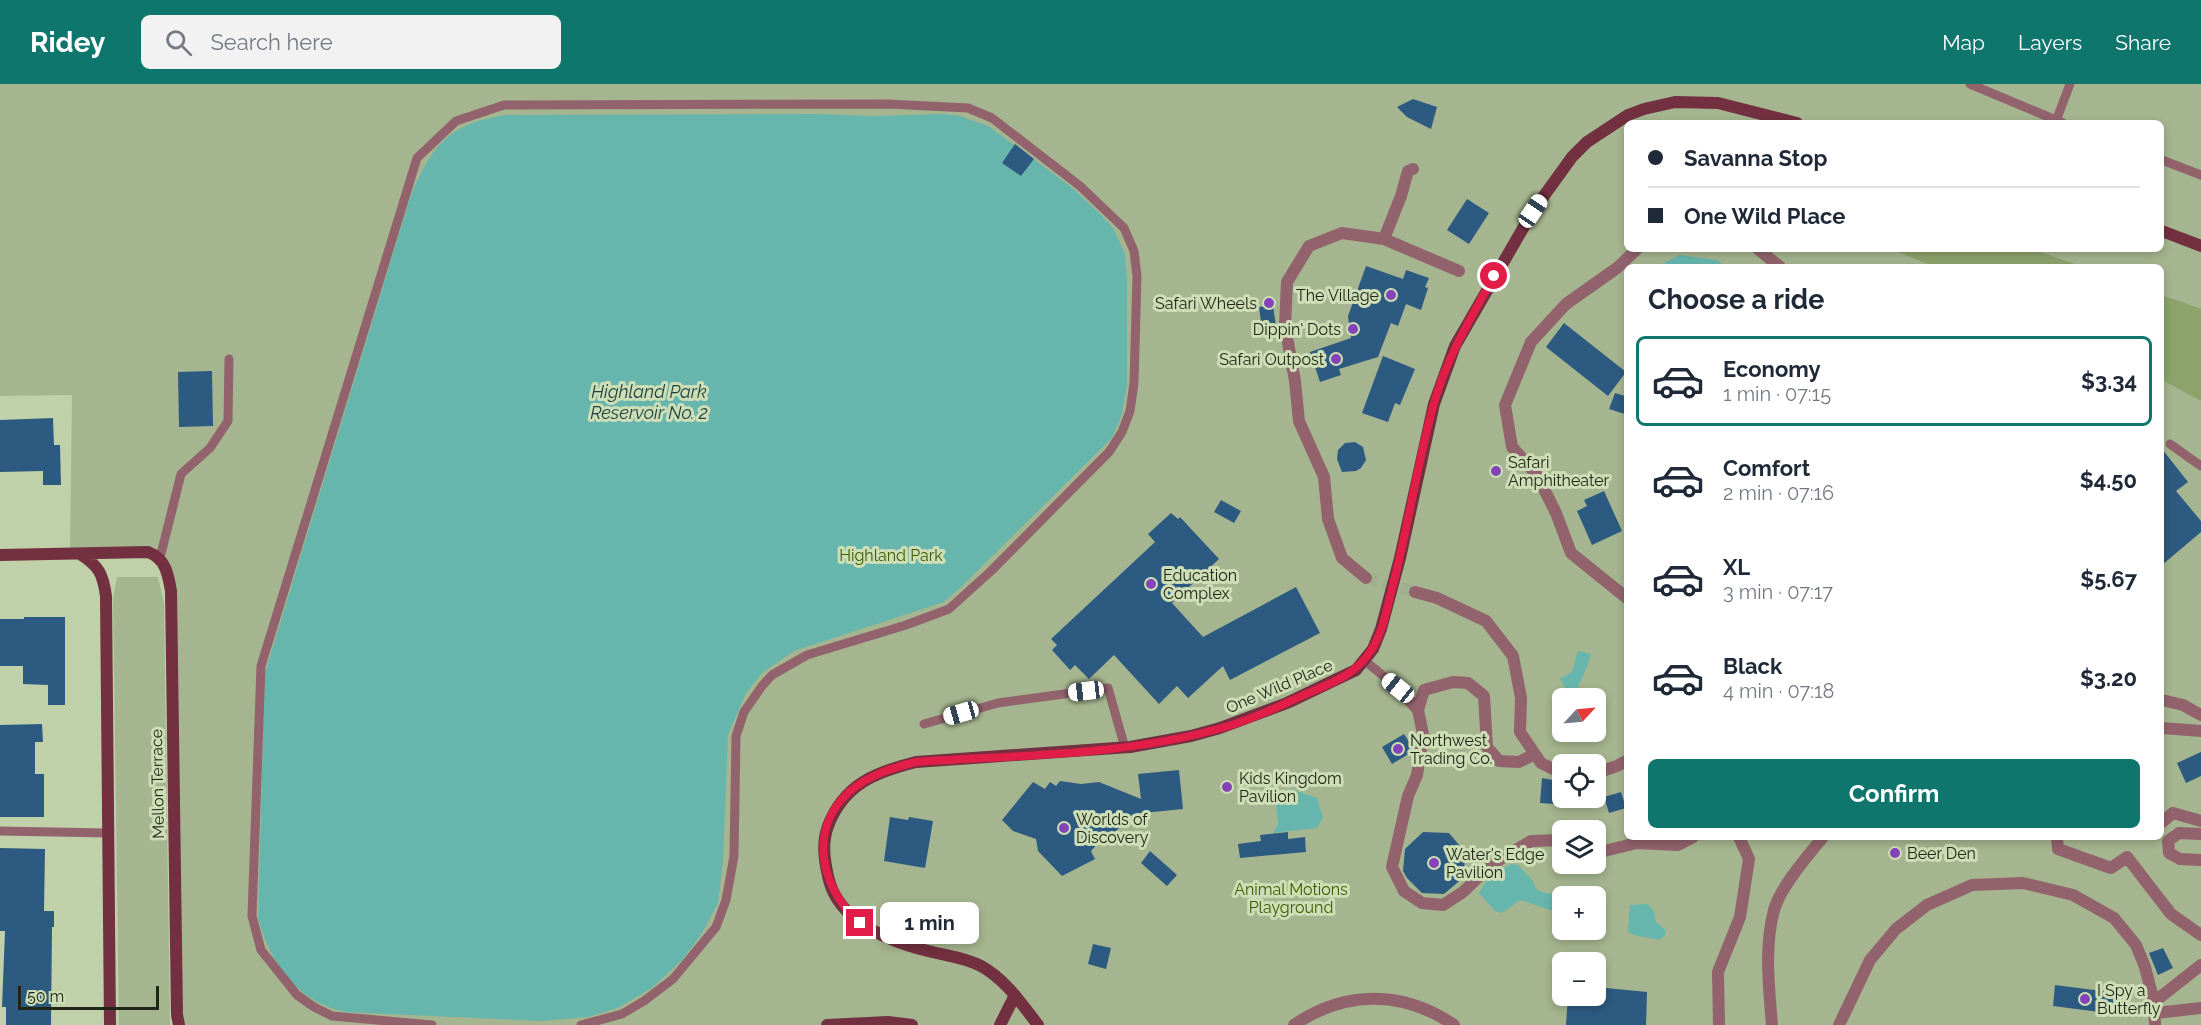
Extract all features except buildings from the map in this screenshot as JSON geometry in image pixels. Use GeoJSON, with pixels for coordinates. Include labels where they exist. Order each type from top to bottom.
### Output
{"type":"FeatureCollection","features":[{"type":"Feature","properties":{"kind":"main road","name":"One Wild Place"},"geometry":{"type":"LineString","coordinates":[[1038,1025],[1015,995],[984,967],[967,959],[927,951],[892,940],[860,923],[846,910],[836,897],[829,880],[824,857],[825,836],[832,817],[844,798],[866,780],[884,770],[916,762],[1125,748],[1191,736],[1248,718],[1356,670],[1373,649],[1381,629],[1410,514],[1434,404],[1455,346],[1533,211],[1572,157],[1587,142],[1628,115],[1675,102],[1718,104],[1785,120]]}},
{"type":"Feature","properties":{"kind":"main road"},"geometry":{"type":"LineString","coordinates":[[2164,232],[2201,246]]}},
{"type":"Feature","properties":{"kind":"main road"},"geometry":{"type":"LineString","coordinates":[[0,555],[148,552],[160,558]]}},
{"type":"Feature","properties":{"kind":"main road"},"geometry":{"type":"LineString","coordinates":[[80,554],[95,564],[102,576],[106,596],[110,1025]]}},
{"type":"Feature","properties":{"kind":"main road","name":"Mellon Terrace"},"geometry":{"type":"LineString","coordinates":[[160,558],[168,574],[171,591],[177,1015],[179,1025]]}},
{"type":"Feature","properties":{"kind":"main road"},"geometry":{"type":"LineString","coordinates":[[1000,1025],[1015,995]]}},
{"type":"Feature","properties":{"kind":"main road"},"geometry":{"type":"LineString","coordinates":[[827,1025],[888,1022],[912,1025]]}},
{"type":"Feature","properties":{"kind":"street"},"geometry":{"type":"LineString","coordinates":[[1384,239],[1408,171],[1413,169]]}},
{"type":"Feature","properties":{"kind":"street"},"geometry":{"type":"LineString","coordinates":[[1366,578],[1342,558],[1328,519],[1324,477],[1299,421],[1296,381],[1285,326],[1287,282],[1309,246],[1342,233],[1384,239],[1459,271]]}},
{"type":"Feature","properties":{"kind":"street"},"geometry":{"type":"LineString","coordinates":[[1624,596],[1571,554],[1556,513],[1537,476],[1512,447],[1505,405],[1531,342],[1566,303],[1617,268],[1634,252]]}},
{"type":"Feature","properties":{"kind":"street"},"geometry":{"type":"LineString","coordinates":[[1762,252],[1776,264]]}},
{"type":"Feature","properties":{"kind":"street"},"geometry":{"type":"LineString","coordinates":[[1415,592],[1437,598],[1486,621],[1513,656],[1521,698],[1520,732],[1541,763],[1552,768]]}},
{"type":"Feature","properties":{"kind":"street"},"geometry":{"type":"LineString","coordinates":[[1535,754],[1519,762],[1499,761],[1487,747],[1484,696],[1468,682],[1453,682],[1424,690],[1418,710],[1423,734],[1417,775],[1408,796],[1392,867],[1404,891],[1422,903],[1443,905],[1463,892],[1492,864],[1531,841],[1552,840]]}},
{"type":"Feature","properties":{"kind":"street"},"geometry":{"type":"LineString","coordinates":[[1398,688],[1418,710]]}},
{"type":"Feature","properties":{"kind":"street"},"geometry":{"type":"LineString","coordinates":[[2164,700],[2183,705],[2201,715]]}},
{"type":"Feature","properties":{"kind":"street"},"geometry":{"type":"LineString","coordinates":[[2164,728],[2201,731]]}},
{"type":"Feature","properties":{"kind":"street"},"geometry":{"type":"LineString","coordinates":[[1606,770],[1624,762]]}},
{"type":"Feature","properties":{"kind":"street"},"geometry":{"type":"LineString","coordinates":[[2164,820],[2173,813],[2201,821]]}},
{"type":"Feature","properties":{"kind":"street"},"geometry":{"type":"LineString","coordinates":[[2201,834],[2179,833],[2168,841],[2169,853],[2180,859],[2201,860]]}},
{"type":"Feature","properties":{"kind":"street"},"geometry":{"type":"LineString","coordinates":[[1606,851],[1637,843],[1678,845],[1687,840]]}},
{"type":"Feature","properties":{"kind":"street"},"geometry":{"type":"LineString","coordinates":[[1719,1025],[1718,972],[1740,917],[1749,859],[1740,840]]}},
{"type":"Feature","properties":{"kind":"street"},"geometry":{"type":"LineString","coordinates":[[1772,1025],[1767,963],[1774,909],[1795,872],[1820,840]]}},
{"type":"Feature","properties":{"kind":"street"},"geometry":{"type":"LineString","coordinates":[[2057,840],[2058,849],[2111,868],[2127,857],[2171,914],[2201,935]]}},
{"type":"Feature","properties":{"kind":"street"},"geometry":{"type":"LineString","coordinates":[[1839,1025],[1870,960],[1896,929],[1927,905],[1972,885],[2023,883],[2073,895],[2114,918],[2136,945],[2145,967],[2155,1013]]}},
{"type":"Feature","properties":{"kind":"street"},"geometry":{"type":"LineString","coordinates":[[2155,1013],[2201,965]]}},
{"type":"Feature","properties":{"kind":"street"},"geometry":{"type":"LineString","coordinates":[[1294,1025],[1328,1006],[1350,1000],[1369,999],[1414,1004],[1439,1015],[1454,1025]]}},
{"type":"Feature","properties":{"kind":"street"},"geometry":{"type":"LineString","coordinates":[[2155,1013],[2201,1008]]}},
{"type":"Feature","properties":{"kind":"lane"},"geometry":{"type":"LineString","coordinates":[[1970,84],[2055,120]]}},
{"type":"Feature","properties":{"kind":"lane"},"geometry":{"type":"LineString","coordinates":[[2061,120],[2070,84]]}},
{"type":"Feature","properties":{"kind":"lane"},"geometry":{"type":"LineString","coordinates":[[432,1025],[332,1016],[314,1007],[297,994],[261,950],[252,916],[261,666],[417,158],[456,121],[504,105],[888,104],[968,108],[992,118],[1080,186],[1124,228],[1134,251],[1137,276],[1134,383],[1130,411],[1122,432],[1109,452],[949,609],[906,625],[807,655],[772,675],[744,712],[736,736],[734,856],[726,900],[716,927],[673,979],[644,1001],[622,1014],[581,1025]]}},
{"type":"Feature","properties":{"kind":"lane"},"geometry":{"type":"LineString","coordinates":[[2164,161],[2201,175]]}},
{"type":"Feature","properties":{"kind":"lane"},"geometry":{"type":"LineString","coordinates":[[160,558],[181,474],[210,448],[228,421],[229,359]]}},
{"type":"Feature","properties":{"kind":"lane"},"geometry":{"type":"LineString","coordinates":[[2170,444],[2201,466]]}},
{"type":"Feature","properties":{"kind":"lane"},"geometry":{"type":"LineString","coordinates":[[1364,660],[1398,688]]}},
{"type":"Feature","properties":{"kind":"lane"},"geometry":{"type":"LineString","coordinates":[[924,724],[998,703],[1108,688],[1125,748]]}},
{"type":"Feature","properties":{"kind":"lane"},"geometry":{"type":"LineString","coordinates":[[0,831],[108,832]]}},
{"type":"Feature","properties":{"kind":"green space","name":"Highland Park"},"geometry":{"type":"Polygon","coordinates":[[[0,84],[2201,84],[2201,1025],[179,1025],[171,591],[160,558],[70,554],[72,395],[0,396],[0,84]]]}},
{"type":"Feature","properties":{"kind":"green space"},"geometry":{"type":"Polygon","coordinates":[[[1898,252],[2040,252],[2074,264],[1928,264],[1898,252]]]}},
{"type":"Feature","properties":{"kind":"green space"},"geometry":{"type":"Polygon","coordinates":[[[2164,296],[2201,309],[2201,401],[2164,381],[2164,296]]]}},
{"type":"Feature","properties":{"kind":"green space"},"geometry":{"type":"Polygon","coordinates":[[[117,577],[158,577],[164,603],[170,1025],[119,1025],[113,598],[117,577]]]}},
{"type":"Feature","properties":{"kind":"water","name":"Highland Park Reservoir No. 2"},"geometry":{"type":"Polygon","coordinates":[[[813,114],[877,116],[943,114],[960,116],[988,126],[1070,186],[1113,228],[1125,254],[1127,386],[1121,417],[1112,438],[944,602],[794,651],[762,673],[745,695],[728,735],[723,861],[718,903],[702,933],[684,958],[653,987],[618,1008],[588,1017],[540,1021],[346,1012],[314,1000],[300,990],[279,966],[258,919],[265,673],[410,198],[426,164],[434,151],[455,132],[469,124],[506,115],[813,114]]]}},
{"type":"Feature","properties":{"kind":"water"},"geometry":{"type":"Polygon","coordinates":[[[1679,255],[1717,260],[1722,264],[1685,264],[1662,264],[1679,255]]]}},
{"type":"Feature","properties":{"kind":"water"},"geometry":{"type":"Polygon","coordinates":[[[1578,651],[1591,654],[1578,688],[1565,688],[1560,679],[1572,672],[1578,651]]]}},
{"type":"Feature","properties":{"kind":"water"},"geometry":{"type":"Polygon","coordinates":[[[1291,789],[1317,798],[1323,818],[1317,828],[1273,833],[1278,824],[1276,804],[1291,789]]]}},
{"type":"Feature","properties":{"kind":"water"},"geometry":{"type":"Polygon","coordinates":[[[1511,864],[1518,865],[1532,880],[1537,890],[1548,894],[1552,892],[1552,910],[1520,900],[1502,913],[1495,911],[1479,893],[1489,877],[1511,864]]]}},
{"type":"Feature","properties":{"kind":"water"},"geometry":{"type":"Polygon","coordinates":[[[1648,904],[1654,912],[1656,922],[1665,930],[1665,936],[1659,940],[1628,932],[1630,905],[1648,904]]]}},
{"type":"Feature","properties":{"kind":"tunnel"},"geometry":{"type":"LineString","coordinates":[[1366,578],[1415,592]]}},
{"type":"Feature","properties":{"kind":"place","name":"The Village"},"geometry":{"type":"Point","coordinates":[1391,295]}},
{"type":"Feature","properties":{"kind":"place","name":"Safari Wheels"},"geometry":{"type":"Point","coordinates":[1269,303]}},
{"type":"Feature","properties":{"kind":"place","name":"Dippin' Dots"},"geometry":{"type":"Point","coordinates":[1353,329]}},
{"type":"Feature","properties":{"kind":"place","name":"Safari Outpost"},"geometry":{"type":"Point","coordinates":[1336,359]}},
{"type":"Feature","properties":{"kind":"place","name":"Safari Amphitheater"},"geometry":{"type":"Point","coordinates":[1496,471]}},
{"type":"Feature","properties":{"kind":"place","name":"Education Complex"},"geometry":{"type":"Point","coordinates":[1151,584]}},
{"type":"Feature","properties":{"kind":"place","name":"Northwest Trading Co."},"geometry":{"type":"Point","coordinates":[1398,749]}},
{"type":"Feature","properties":{"kind":"place","name":"Kids Kingdom Pavilion"},"geometry":{"type":"Point","coordinates":[1227,787]}},
{"type":"Feature","properties":{"kind":"place","name":"Worlds of Discovery"},"geometry":{"type":"Point","coordinates":[1064,828]}},
{"type":"Feature","properties":{"kind":"place","name":"Beer Den"},"geometry":{"type":"Point","coordinates":[1895,853]}},
{"type":"Feature","properties":{"kind":"place","name":"Water's Edge Pavilion"},"geometry":{"type":"Point","coordinates":[1434,863]}},
{"type":"Feature","properties":{"kind":"place","name":"I Spy a Butterfly"},"geometry":{"type":"Point","coordinates":[2085,999]}},
{"type":"Feature","properties":{"kind":"route"},"geometry":{"type":"LineString","coordinates":[[860,923],[836,897],[829,880],[824,857],[825,836],[832,817],[849,792],[884,770],[916,762],[1130,747],[1191,736],[1220,728],[1287,703],[1356,670],[1373,649],[1381,629],[1400,558],[1434,404],[1444,373],[1455,346],[1494,276]]}},
{"type":"Feature","properties":{"kind":"park label","name":"Animal Motions Playground"},"geometry":{"type":"Point","coordinates":[1291,898]}}]}
